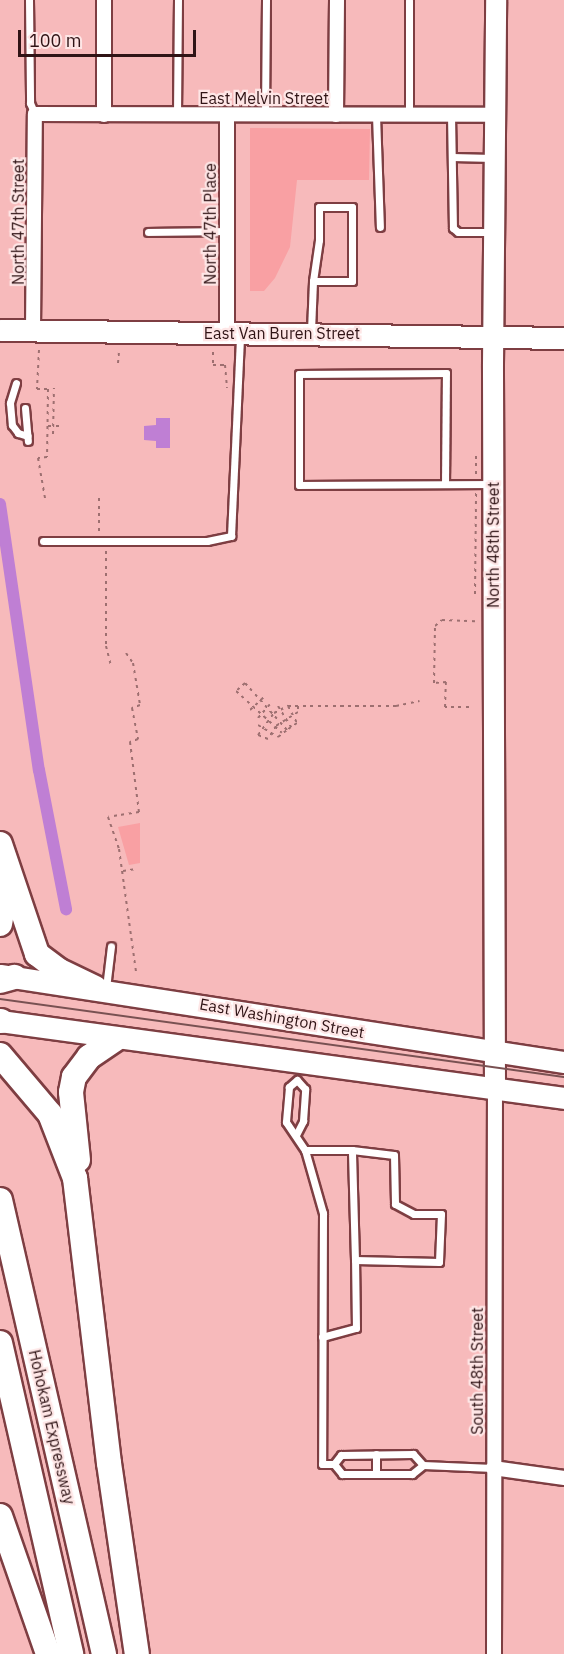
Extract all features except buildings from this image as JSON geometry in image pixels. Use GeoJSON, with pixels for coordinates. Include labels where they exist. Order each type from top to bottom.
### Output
{"type":"FeatureCollection","features":[{"type":"Feature","properties":{"kind":"highway"},"geometry":{"type":"LineString","coordinates":[[0,924],[7,896],[3,854]]}},
{"type":"Feature","properties":{"kind":"highway"},"geometry":{"type":"LineString","coordinates":[[3,854],[37,954],[58,970],[100,989]]}},
{"type":"Feature","properties":{"kind":"highway"},"geometry":{"type":"LineString","coordinates":[[116,1039],[89,1057],[72,1085],[78,1192],[109,1463],[137,1654]]}},
{"type":"Feature","properties":{"kind":"highway"},"geometry":{"type":"LineString","coordinates":[[0,1055],[33,1090],[55,1124],[78,1192]]}},
{"type":"Feature","properties":{"kind":"highway","name":"Hohokam Expressway"},"geometry":{"type":"LineString","coordinates":[[0,1200],[104,1654]]}},
{"type":"Feature","properties":{"kind":"highway","name":"Hohokam Expressway"},"geometry":{"type":"LineString","coordinates":[[0,1343],[71,1654]]}},
{"type":"Feature","properties":{"kind":"highway"},"geometry":{"type":"LineString","coordinates":[[0,1516],[48,1654]]}},
{"type":"Feature","properties":{"kind":"main road","name":"East Van Buren Street"},"geometry":{"type":"LineString","coordinates":[[5,329],[36,340],[234,333],[493,335],[564,338]]}},
{"type":"Feature","properties":{"kind":"main road","name":"East Washington Street"},"geometry":{"type":"LineString","coordinates":[[5,978],[100,989],[564,1062]]}},
{"type":"Feature","properties":{"kind":"main road"},"geometry":{"type":"LineString","coordinates":[[0,1021],[297,1071],[495,1089],[564,1098]]}},
{"type":"Feature","properties":{"kind":"street"},"geometry":{"type":"LineString","coordinates":[[104,0],[104,115]]}},
{"type":"Feature","properties":{"kind":"street"},"geometry":{"type":"LineString","coordinates":[[336,115],[337,0]]}},
{"type":"Feature","properties":{"kind":"street","name":"North 48th Street"},"geometry":{"type":"LineString","coordinates":[[495,1089],[493,158],[496,0]]}},
{"type":"Feature","properties":{"kind":"street","name":"East Melvin Street"},"geometry":{"type":"LineString","coordinates":[[34,114],[494,115]]}},
{"type":"Feature","properties":{"kind":"street","name":"North 47th Street"},"geometry":{"type":"LineString","coordinates":[[34,114],[36,340]]}},
{"type":"Feature","properties":{"kind":"street","name":"North 47th Place"},"geometry":{"type":"LineString","coordinates":[[227,115],[227,231],[234,333]]}},
{"type":"Feature","properties":{"kind":"street","name":"South 48th Street"},"geometry":{"type":"LineString","coordinates":[[494,1654],[495,1089]]}},
{"type":"Feature","properties":{"kind":"street"},"geometry":{"type":"LineString","coordinates":[[493,1468],[564,1478]]}},
{"type":"Feature","properties":{"kind":"lane"},"geometry":{"type":"LineString","coordinates":[[29,0],[30,103],[34,114]]}},
{"type":"Feature","properties":{"kind":"lane"},"geometry":{"type":"LineString","coordinates":[[177,115],[178,0]]}},
{"type":"Feature","properties":{"kind":"lane"},"geometry":{"type":"LineString","coordinates":[[265,115],[266,0]]}},
{"type":"Feature","properties":{"kind":"lane"},"geometry":{"type":"LineString","coordinates":[[409,0],[409,115]]}},
{"type":"Feature","properties":{"kind":"lane"},"geometry":{"type":"LineString","coordinates":[[376,115],[380,227]]}},
{"type":"Feature","properties":{"kind":"lane"},"geometry":{"type":"LineString","coordinates":[[451,115],[453,228],[458,232],[493,232]]}},
{"type":"Feature","properties":{"kind":"lane"},"geometry":{"type":"LineString","coordinates":[[452,157],[493,158]]}},
{"type":"Feature","properties":{"kind":"lane"},"geometry":{"type":"LineString","coordinates":[[311,333],[313,281],[319,207],[352,207],[352,281],[313,281]]}},
{"type":"Feature","properties":{"kind":"lane"},"geometry":{"type":"LineString","coordinates":[[148,232],[227,231]]}},
{"type":"Feature","properties":{"kind":"lane"},"geometry":{"type":"LineString","coordinates":[[43,541],[207,540],[231,536],[239,363],[234,333]]}},
{"type":"Feature","properties":{"kind":"lane"},"geometry":{"type":"LineString","coordinates":[[445,484],[446,373],[299,374],[299,485],[493,484]]}},
{"type":"Feature","properties":{"kind":"lane"},"geometry":{"type":"LineString","coordinates":[[16,382],[10,403],[12,425],[18,433],[28,439],[25,408]]}},
{"type":"Feature","properties":{"kind":"lane"},"geometry":{"type":"LineString","coordinates":[[100,989],[111,946]]}},
{"type":"Feature","properties":{"kind":"lane"},"geometry":{"type":"LineString","coordinates":[[297,1071],[289,1087],[286,1122],[305,1150],[323,1213],[322,1464],[334,1464]]}},
{"type":"Feature","properties":{"kind":"lane"},"geometry":{"type":"LineString","coordinates":[[296,1135],[303,1121],[304,1089],[297,1071]]}},
{"type":"Feature","properties":{"kind":"lane"},"geometry":{"type":"LineString","coordinates":[[287,1104],[303,1104]]}},
{"type":"Feature","properties":{"kind":"lane"},"geometry":{"type":"LineString","coordinates":[[305,1150],[352,1150],[394,1155],[395,1204],[414,1214],[441,1214],[439,1262],[355,1260]]}},
{"type":"Feature","properties":{"kind":"lane"},"geometry":{"type":"LineString","coordinates":[[322,1337],[356,1328],[352,1150]]}},
{"type":"Feature","properties":{"kind":"lane"},"geometry":{"type":"LineString","coordinates":[[376,1454],[376,1473]]}},
{"type":"Feature","properties":{"kind":"lane"},"geometry":{"type":"LineString","coordinates":[[334,1464],[340,1455],[413,1454],[423,1465]]}},
{"type":"Feature","properties":{"kind":"lane"},"geometry":{"type":"LineString","coordinates":[[334,1464],[342,1474],[412,1474],[423,1465],[493,1468]]}},
{"type":"Feature","properties":{"kind":"path"},"geometry":{"type":"LineString","coordinates":[[36,340],[37,389],[48,390],[47,457],[38,458],[45,498]]}},
{"type":"Feature","properties":{"kind":"path"},"geometry":{"type":"LineString","coordinates":[[118,363],[119,351]]}},
{"type":"Feature","properties":{"kind":"path"},"geometry":{"type":"LineString","coordinates":[[213,352],[213,364],[225,365],[227,398]]}},
{"type":"Feature","properties":{"kind":"path"},"geometry":{"type":"LineString","coordinates":[[54,388],[54,434]]}},
{"type":"Feature","properties":{"kind":"path"},"geometry":{"type":"LineString","coordinates":[[48,426],[61,426]]}},
{"type":"Feature","properties":{"kind":"path"},"geometry":{"type":"LineString","coordinates":[[99,498],[99,548],[106,549],[106,646],[111,666]]}},
{"type":"Feature","properties":{"kind":"path"},"geometry":{"type":"LineString","coordinates":[[434,687],[435,626],[442,620],[475,621]]}},
{"type":"Feature","properties":{"kind":"path"},"geometry":{"type":"LineString","coordinates":[[126,653],[133,663],[140,705],[132,708],[138,739],[130,742],[139,812],[108,817],[123,871],[136,972]]}},
{"type":"Feature","properties":{"kind":"path"},"geometry":{"type":"LineString","coordinates":[[434,683],[446,682],[445,707],[469,707]]}},
{"type":"Feature","properties":{"kind":"path"},"geometry":{"type":"LineString","coordinates":[[282,733],[251,709],[236,691],[245,683],[287,730]]}},
{"type":"Feature","properties":{"kind":"path"},"geometry":{"type":"LineString","coordinates":[[251,709],[264,697]]}},
{"type":"Feature","properties":{"kind":"path"},"geometry":{"type":"LineString","coordinates":[[298,706],[292,715],[275,727],[268,740],[258,735],[273,714],[288,706],[396,706],[419,701]]}},
{"type":"Feature","properties":{"kind":"path"},"geometry":{"type":"LineString","coordinates":[[259,716],[270,704]]}},
{"type":"Feature","properties":{"kind":"path"},"geometry":{"type":"LineString","coordinates":[[278,706],[291,727]]}},
{"type":"Feature","properties":{"kind":"path"},"geometry":{"type":"LineString","coordinates":[[258,725],[278,738],[297,723],[288,706]]}},
{"type":"Feature","properties":{"kind":"path"},"geometry":{"type":"LineString","coordinates":[[123,871],[136,869]]}},
{"type":"Feature","properties":{"kind":"shaded area"},"geometry":{"type":"Polygon","coordinates":[[[250,128],[370,129],[369,180],[297,180],[290,247],[275,278],[264,291],[250,291],[250,128]]]}},
{"type":"Feature","properties":{"kind":"shaded area"},"geometry":{"type":"Polygon","coordinates":[[[156,418],[170,418],[170,448],[156,448],[156,441],[144,440],[144,426],[156,425],[156,418]]]}},
{"type":"Feature","properties":{"kind":"shaded area"},"geometry":{"type":"Polygon","coordinates":[[[140,823],[140,863],[129,865],[118,827],[140,823]]]}},
{"type":"Feature","properties":{"kind":"waterway"},"geometry":{"type":"LineString","coordinates":[[0,504],[39,770],[66,909]]}},
{"type":"Feature","properties":{"kind":"tram line"},"geometry":{"type":"LineString","coordinates":[[0,999],[564,1077]]}}]}
